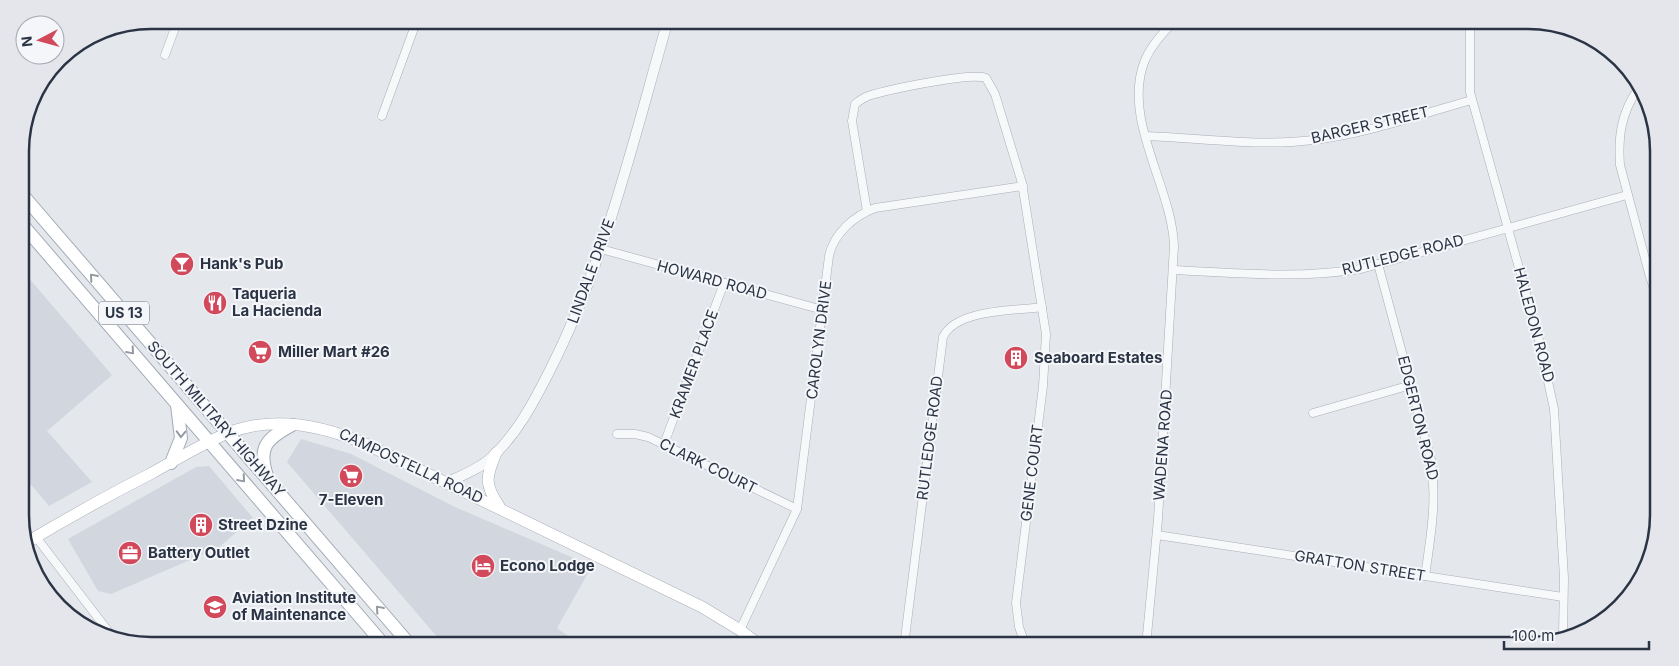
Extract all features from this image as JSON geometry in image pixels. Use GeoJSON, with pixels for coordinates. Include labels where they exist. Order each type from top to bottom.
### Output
{"type":"FeatureCollection","features":[{"type":"Feature","properties":{"kind":"main road","name":"SOUTH MILITARY HIGHWAY"},"geometry":{"type":"LineString","coordinates":[[29,201],[403,637]]}},
{"type":"Feature","properties":{"kind":"main road","name":"SOUTH MILITARY HIGHWAY"},"geometry":{"type":"LineString","coordinates":[[29,232],[377,637]]}},
{"type":"Feature","properties":{"kind":"main road"},"geometry":{"type":"LineString","coordinates":[[171,462],[181,438],[181,425],[176,403]]}},
{"type":"Feature","properties":{"kind":"main road","name":"CAMPOSTELLA ROAD"},"geometry":{"type":"LineString","coordinates":[[31,540],[84,509],[228,433],[261,426],[292,425],[334,431],[448,482],[702,607],[749,637]]}},
{"type":"Feature","properties":{"kind":"main road"},"geometry":{"type":"LineString","coordinates":[[269,481],[263,458],[265,444],[276,434],[292,425]]}},
{"type":"Feature","properties":{"kind":"main road"},"geometry":{"type":"LineString","coordinates":[[496,453],[489,470],[487,484],[500,508]]}},
{"type":"Feature","properties":{"kind":"street"},"geometry":{"type":"LineString","coordinates":[[165,55],[175,29]]}},
{"type":"Feature","properties":{"kind":"street"},"geometry":{"type":"LineString","coordinates":[[382,116],[414,29]]}},
{"type":"Feature","properties":{"kind":"street","name":"LINDALE DRIVE"},"geometry":{"type":"LineString","coordinates":[[448,482],[483,464],[496,453],[522,421],[538,393],[577,313],[601,249],[665,29]]}},
{"type":"Feature","properties":{"kind":"street","name":"WADENA ROAD"},"geometry":{"type":"LineString","coordinates":[[1147,637],[1157,535],[1174,270],[1174,233],[1140,113],[1138,92],[1141,74],[1151,48],[1167,29]]}},
{"type":"Feature","properties":{"kind":"street","name":"HALEDON ROAD"},"geometry":{"type":"LineString","coordinates":[[1470,29],[1468,80],[1472,100],[1539,340],[1554,409],[1564,597],[1563,632]]}},
{"type":"Feature","properties":{"kind":"street","name":"GENE COURT"},"geometry":{"type":"LineString","coordinates":[[867,211],[852,120],[855,104],[867,96],[966,77],[986,78],[993,89],[1023,186],[1042,307],[1046,355],[1016,603],[1019,627],[1023,637]]}},
{"type":"Feature","properties":{"kind":"street"},"geometry":{"type":"LineString","coordinates":[[1635,93],[1630,100],[1620,135],[1620,165],[1650,277]]}},
{"type":"Feature","properties":{"kind":"street","name":"BARGER STREET"},"geometry":{"type":"LineString","coordinates":[[1146,136],[1271,143],[1313,140],[1336,137],[1472,100]]}},
{"type":"Feature","properties":{"kind":"street","name":"CAROLYN DRIVE"},"geometry":{"type":"LineString","coordinates":[[740,630],[797,509],[832,246],[851,222],[867,211],[883,206],[1023,186]]}},
{"type":"Feature","properties":{"kind":"street","name":"RUTLEDGE ROAD"},"geometry":{"type":"LineString","coordinates":[[1174,270],[1290,276],[1323,275],[1361,269],[1627,195]]}},
{"type":"Feature","properties":{"kind":"street","name":"HOWARD ROAD"},"geometry":{"type":"LineString","coordinates":[[601,249],[823,310]]}},
{"type":"Feature","properties":{"kind":"street","name":"EDGERTON ROAD"},"geometry":{"type":"LineString","coordinates":[[1378,264],[1431,460],[1435,483],[1435,506],[1425,576]]}},
{"type":"Feature","properties":{"kind":"street","name":"KRAMER PLACE"},"geometry":{"type":"LineString","coordinates":[[664,444],[724,283]]}},
{"type":"Feature","properties":{"kind":"street","name":"RUTLEDGE ROAD"},"geometry":{"type":"LineString","coordinates":[[905,637],[943,337],[950,325],[964,318],[1042,307]]}},
{"type":"Feature","properties":{"kind":"street"},"geometry":{"type":"LineString","coordinates":[[1313,413],[1411,385]]}},
{"type":"Feature","properties":{"kind":"street","name":"CLARK COURT"},"geometry":{"type":"LineString","coordinates":[[617,434],[636,434],[664,444],[797,509]]}},
{"type":"Feature","properties":{"kind":"street","name":"GRATTON STREET"},"geometry":{"type":"LineString","coordinates":[[1157,535],[1564,597]]}},
{"type":"Feature","properties":{"kind":"street"},"geometry":{"type":"LineString","coordinates":[[36,538],[107,629]]}},
{"type":"Feature","properties":{"kind":"shaded area"},"geometry":{"type":"Polygon","coordinates":[[[29,278],[112,375],[47,431],[92,482],[49,506],[29,482],[29,278]]]}},
{"type":"Feature","properties":{"kind":"shaded area"},"geometry":{"type":"Polygon","coordinates":[[[301,439],[351,454],[455,507],[592,566],[557,628],[570,637],[437,637],[287,462],[301,439]]]}},
{"type":"Feature","properties":{"kind":"shaded area"},"geometry":{"type":"Polygon","coordinates":[[[209,466],[253,518],[218,548],[111,594],[98,591],[68,539],[196,467],[209,466]]]}},
{"type":"Feature","properties":{"kind":"place","name":"Hank's Pub"},"geometry":{"type":"Point","coordinates":[182,264]}},
{"type":"Feature","properties":{"kind":"place","name":"Taqueria La Hacienda"},"geometry":{"type":"Point","coordinates":[215,303]}},
{"type":"Feature","properties":{"kind":"place","name":"Miller Mart #26"},"geometry":{"type":"Point","coordinates":[260,352]}},
{"type":"Feature","properties":{"kind":"place","name":"Seaboard Estates"},"geometry":{"type":"Point","coordinates":[1016,358]}},
{"type":"Feature","properties":{"kind":"place","name":"7-Eleven"},"geometry":{"type":"Point","coordinates":[351,476]}},
{"type":"Feature","properties":{"kind":"place","name":"Street Dzine"},"geometry":{"type":"Point","coordinates":[201,525]}},
{"type":"Feature","properties":{"kind":"place","name":"Battery Outlet"},"geometry":{"type":"Point","coordinates":[130,553]}},
{"type":"Feature","properties":{"kind":"place","name":"Econo Lodge"},"geometry":{"type":"Point","coordinates":[483,566]}},
{"type":"Feature","properties":{"kind":"place","name":"Aviation Institute of Maintenance"},"geometry":{"type":"Point","coordinates":[215,607]}}]}
